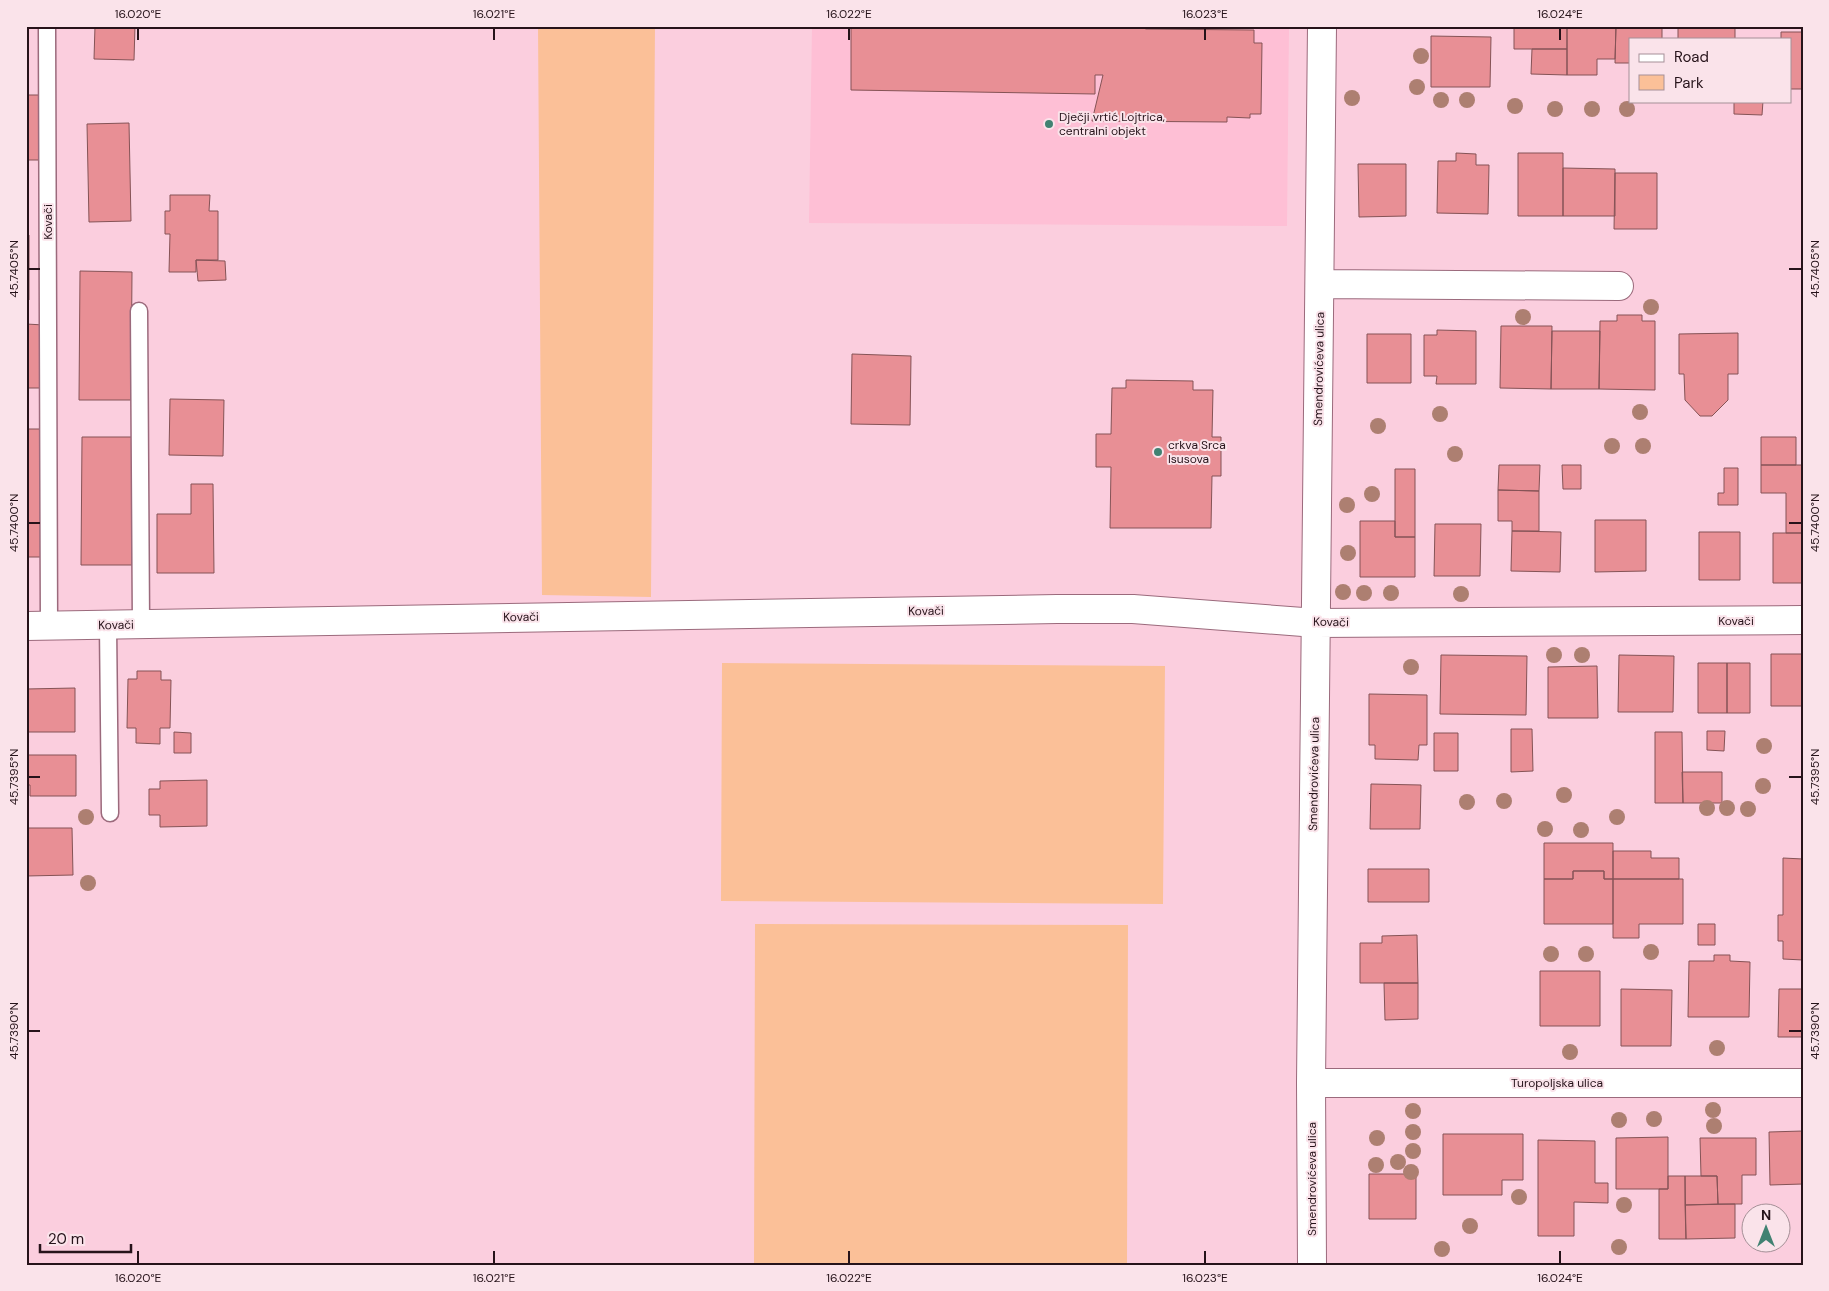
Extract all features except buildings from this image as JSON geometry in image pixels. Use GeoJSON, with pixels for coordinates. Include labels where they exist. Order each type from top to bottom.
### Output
{"type":"FeatureCollection","features":[{"type":"Feature","properties":{"kind":"street","name":"Smendrovićeva ulica"},"geometry":{"type":"LineString","coordinates":[[1312,1265],[1311,1083],[1321,284],[1322,26]]}},
{"type":"Feature","properties":{"kind":"street"},"geometry":{"type":"LineString","coordinates":[[1321,284],[1619,286]]}},
{"type":"Feature","properties":{"kind":"street","name":"Kovači"},"geometry":{"type":"LineString","coordinates":[[38,626],[1057,608],[1142,610],[1316,623],[1803,620]]}},
{"type":"Feature","properties":{"kind":"street","name":"Turopoljska ulica"},"geometry":{"type":"LineString","coordinates":[[1311,1083],[1803,1083]]}},
{"type":"Feature","properties":{"kind":"lane","name":"Kovači"},"geometry":{"type":"LineString","coordinates":[[38,626],[47,29]]}},
{"type":"Feature","properties":{"kind":"lane"},"geometry":{"type":"LineString","coordinates":[[139,311],[141,624]]}},
{"type":"Feature","properties":{"kind":"lane"},"geometry":{"type":"LineString","coordinates":[[108,625],[110,813]]}},
{"type":"Feature","properties":{"kind":"shaded area","name":"Dječji vrtić Lojtrica, centralni objekt"},"geometry":{"type":"Polygon","coordinates":[[[812,26],[1289,26],[1287,226],[809,223],[812,26]]]}},
{"type":"Feature","properties":{"kind":"green space"},"geometry":{"type":"Polygon","coordinates":[[[538,26],[655,26],[651,597],[542,595],[538,26]]]}},
{"type":"Feature","properties":{"kind":"green space"},"geometry":{"type":"Polygon","coordinates":[[[722,663],[1165,666],[1163,904],[721,901],[722,663]]]}},
{"type":"Feature","properties":{"kind":"green space"},"geometry":{"type":"Polygon","coordinates":[[[755,924],[1128,925],[1127,1265],[754,1265],[755,924]]]}},
{"type":"Feature","properties":{"kind":"place","name":"Dječji vrtić Lojtrica, centralni objekt"},"geometry":{"type":"Point","coordinates":[1049,124]}},
{"type":"Feature","properties":{"kind":"place","name":"crkva Srca Isusova"},"geometry":{"type":"Point","coordinates":[1158,452]}}]}
